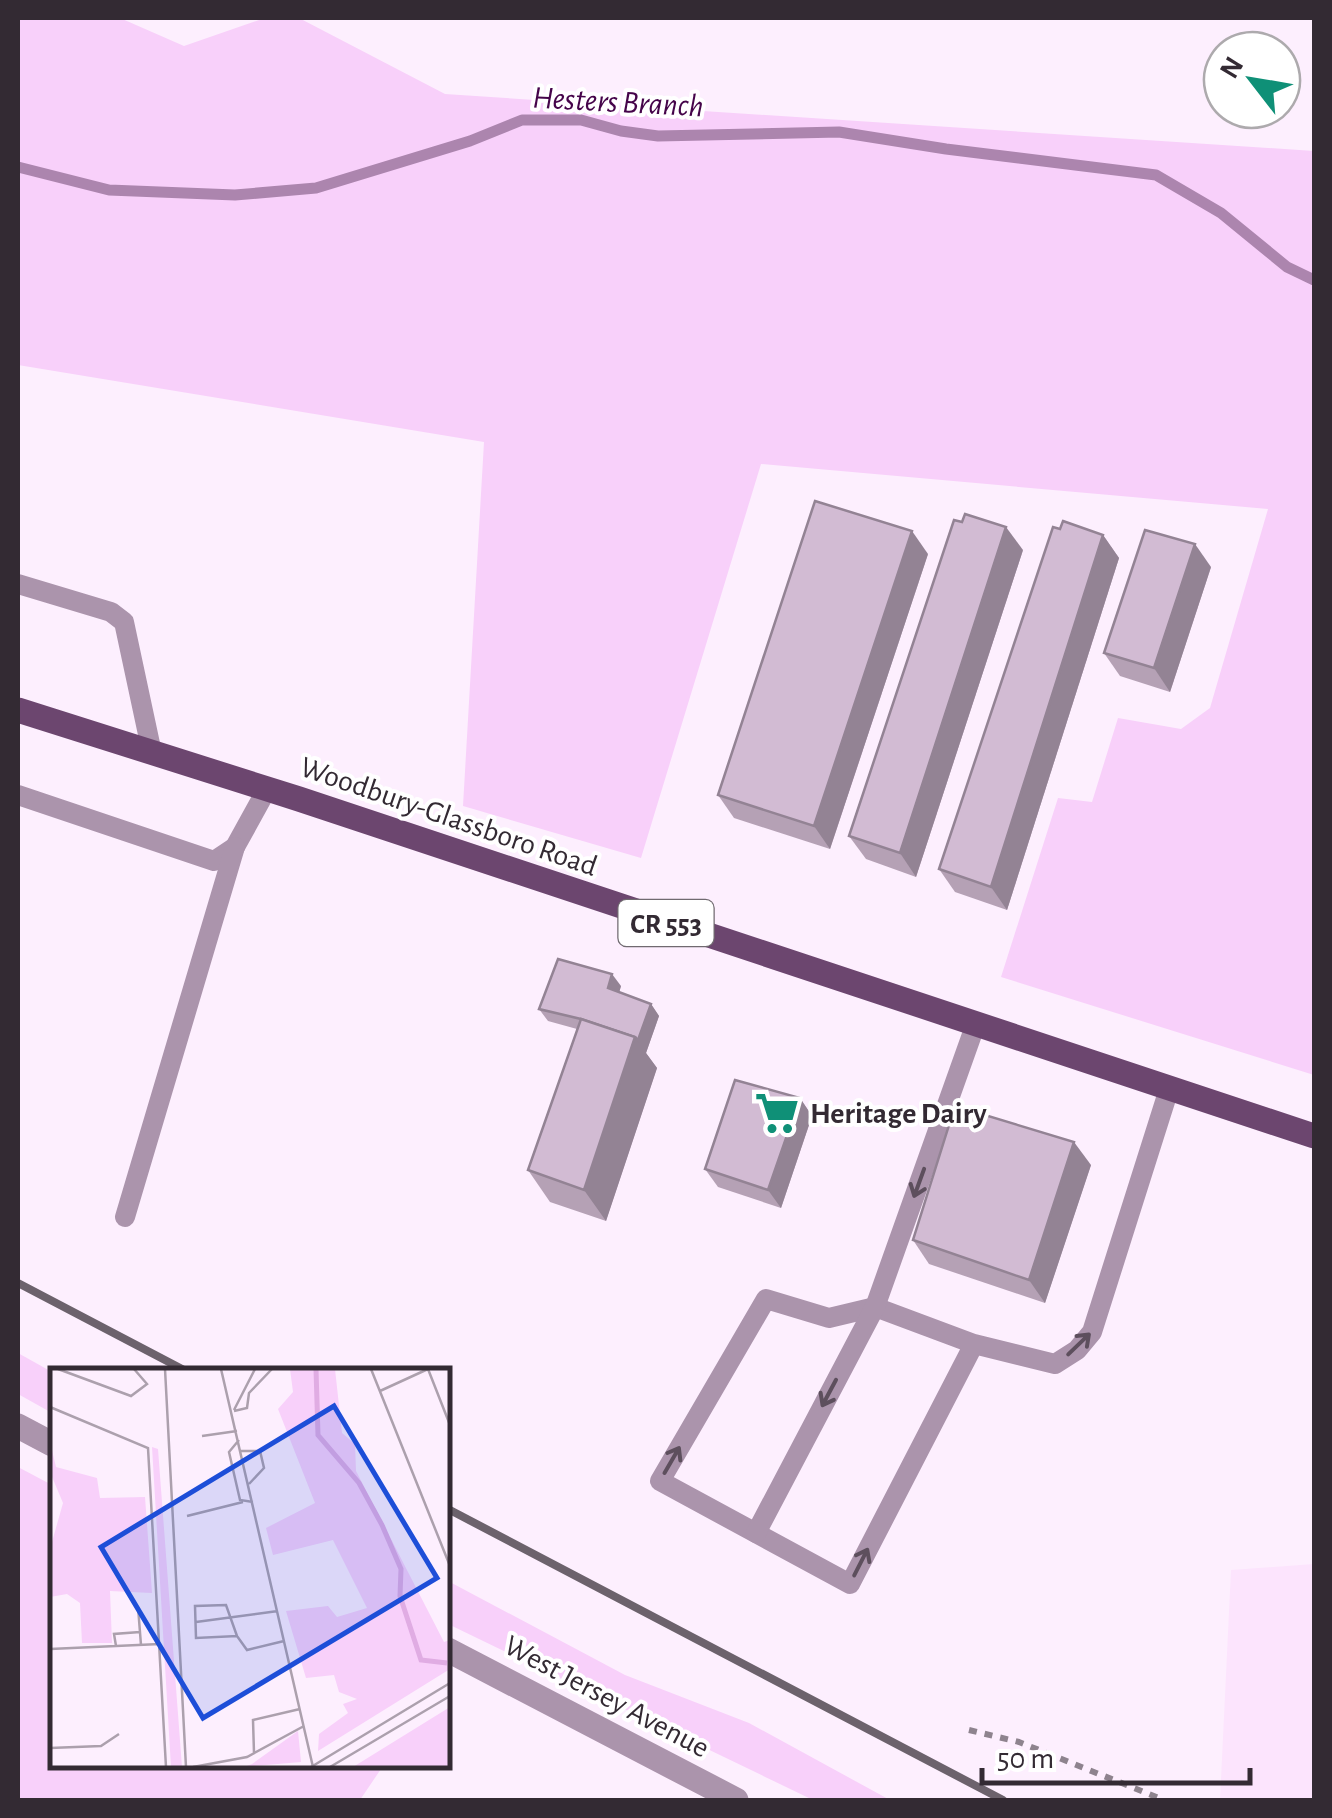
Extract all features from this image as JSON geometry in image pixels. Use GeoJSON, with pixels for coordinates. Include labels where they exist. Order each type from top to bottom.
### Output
{"type":"FeatureCollection","features":[{"type":"Feature","properties":{"kind":"main road","name":"Woodbury-Glassboro Road"},"geometry":{"type":"LineString","coordinates":[[18,710],[1314,1136]]}},
{"type":"Feature","properties":{"kind":"street"},"geometry":{"type":"LineString","coordinates":[[18,1426],[50,1443]]}},
{"type":"Feature","properties":{"kind":"street","name":"West Jersey Avenue"},"geometry":{"type":"LineString","coordinates":[[450,1651],[736,1800]]}},
{"type":"Feature","properties":{"kind":"lane"},"geometry":{"type":"LineString","coordinates":[[18,584],[111,612],[124,622],[152,753]]}},
{"type":"Feature","properties":{"kind":"lane"},"geometry":{"type":"LineString","coordinates":[[125,1216],[236,847],[267,789]]}},
{"type":"Feature","properties":{"kind":"lane"},"geometry":{"type":"LineString","coordinates":[[18,795],[214,861],[236,847]]}},
{"type":"Feature","properties":{"kind":"lane"},"geometry":{"type":"LineString","coordinates":[[756,1533],[875,1307],[975,1026]]}},
{"type":"Feature","properties":{"kind":"lane"},"geometry":{"type":"LineString","coordinates":[[974,1344],[850,1584],[660,1481],[766,1298],[829,1318],[875,1307],[974,1344],[1055,1364],[1077,1350],[1092,1332],[1169,1089]]}},
{"type":"Feature","properties":{"kind":"path"},"geometry":{"type":"LineString","coordinates":[[969,1730],[1020,1742],[1164,1800]]}},
{"type":"Feature","properties":{"kind":"shaded area"},"geometry":{"type":"Polygon","coordinates":[[[18,18],[120,18],[184,46],[265,18],[299,18],[445,94],[1314,151],[1314,1075],[1001,977],[1058,798],[1092,802],[1118,718],[1181,729],[1210,708],[1268,509],[761,464],[641,858],[463,806],[484,442],[18,365],[18,18]]]}},
{"type":"Feature","properties":{"kind":"shaded area"},"geometry":{"type":"Polygon","coordinates":[[[18,1353],[50,1371],[50,1412],[18,1394],[18,1353]]]}},
{"type":"Feature","properties":{"kind":"shaded area"},"geometry":{"type":"Polygon","coordinates":[[[18,1467],[50,1484],[50,1768],[382,1768],[360,1800],[18,1800],[18,1467]]]}},
{"type":"Feature","properties":{"kind":"shaded area"},"geometry":{"type":"Polygon","coordinates":[[[1314,1564],[1314,1800],[1220,1800],[1231,1570],[1314,1564]]]}},
{"type":"Feature","properties":{"kind":"shaded area"},"geometry":{"type":"Polygon","coordinates":[[[450,1582],[625,1675],[749,1723],[890,1800],[813,1800],[450,1625],[450,1582]]]}},
{"type":"Feature","properties":{"kind":"building"},"geometry":{"type":"Polygon","coordinates":[[[815,501],[912,531],[814,826],[718,795],[815,501]]]}},
{"type":"Feature","properties":{"kind":"building"},"geometry":{"type":"Polygon","coordinates":[[[965,514],[1006,527],[900,853],[849,836],[954,520],[962,522],[965,514]]]}},
{"type":"Feature","properties":{"kind":"building"},"geometry":{"type":"Polygon","coordinates":[[[1063,521],[1103,535],[991,887],[939,869],[1053,527],[1060,529],[1063,521]]]}},
{"type":"Feature","properties":{"kind":"building"},"geometry":{"type":"Polygon","coordinates":[[[1145,530],[1195,544],[1154,668],[1104,653],[1145,530]]]}},
{"type":"Feature","properties":{"kind":"building"},"geometry":{"type":"Polygon","coordinates":[[[558,959],[612,974],[608,988],[651,1004],[638,1040],[581,1019],[539,1009],[558,959]]]}},
{"type":"Feature","properties":{"kind":"building"},"geometry":{"type":"Polygon","coordinates":[[[581,1019],[635,1037],[584,1190],[528,1170],[581,1019]]]}},
{"type":"Feature","properties":{"kind":"building"},"geometry":{"type":"Polygon","coordinates":[[[735,1080],[800,1098],[768,1190],[705,1169],[735,1080]]]}},
{"type":"Feature","properties":{"kind":"building"},"geometry":{"type":"Polygon","coordinates":[[[955,1106],[1074,1142],[1029,1280],[913,1240],[955,1106]]]}},
{"type":"Feature","properties":{"kind":"waterway","name":"Hesters Branch"},"geometry":{"type":"LineString","coordinates":[[18,167],[109,190],[235,195],[316,188],[470,141],[522,120],[581,120],[658,136],[839,132],[1156,175],[1221,213],[1287,267],[1314,280]]}},
{"type":"Feature","properties":{"kind":"railway"},"geometry":{"type":"LineString","coordinates":[[18,1283],[180,1368]]}},
{"type":"Feature","properties":{"kind":"railway"},"geometry":{"type":"LineString","coordinates":[[450,1510],[1003,1800]]}},
{"type":"Feature","properties":{"kind":"place","name":"Heritage Dairy"},"geometry":{"type":"Point","coordinates":[777,1113]}}]}
